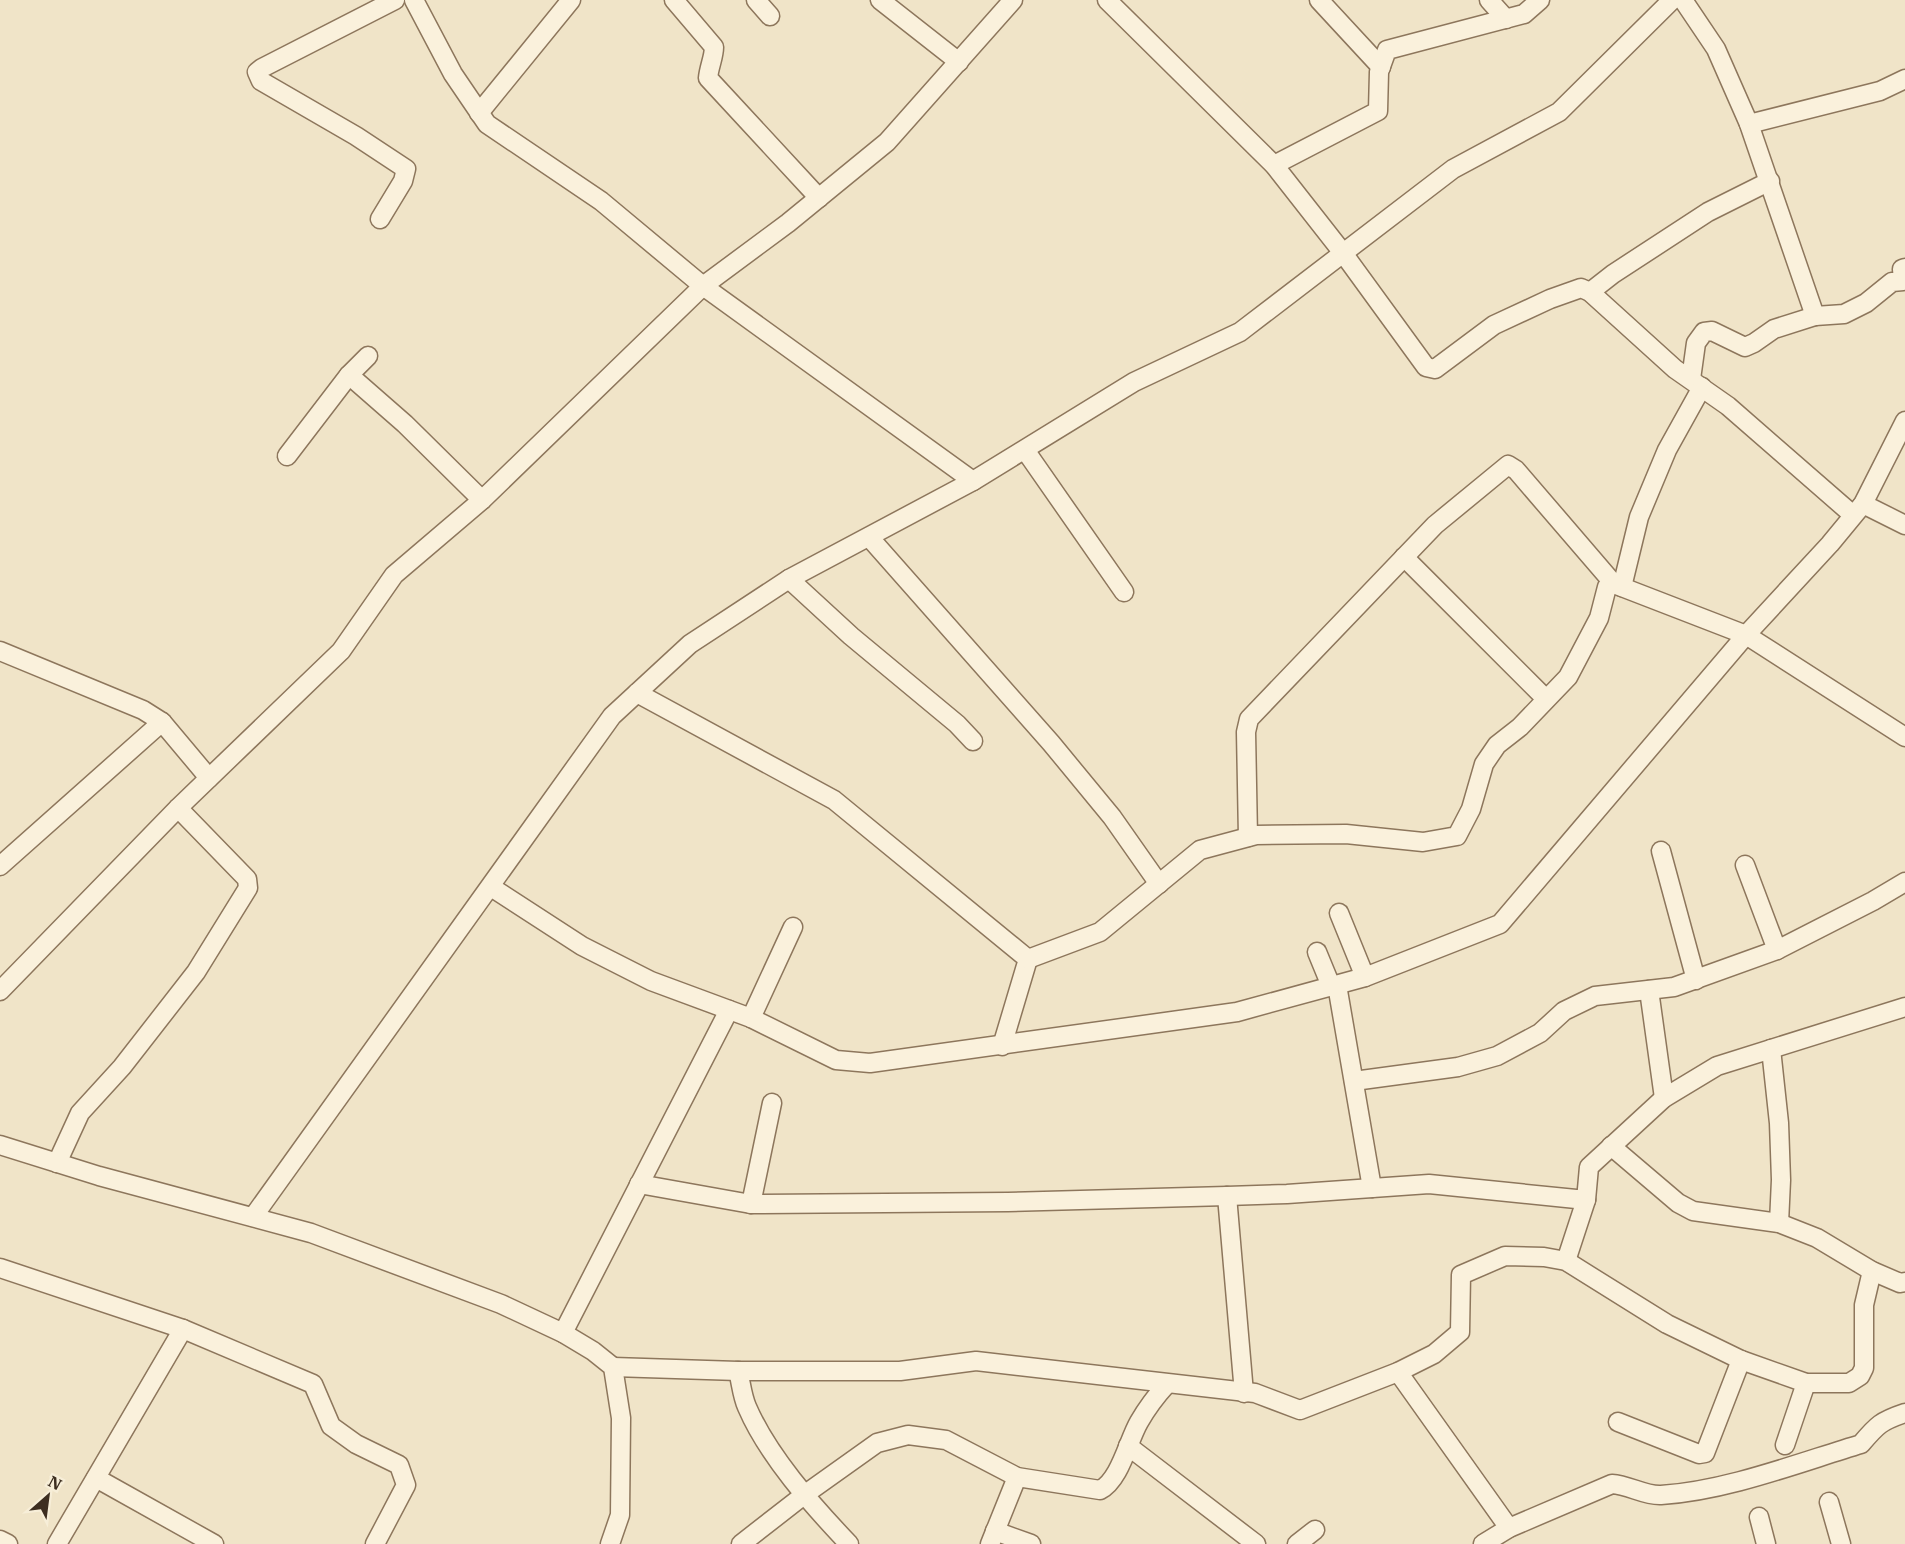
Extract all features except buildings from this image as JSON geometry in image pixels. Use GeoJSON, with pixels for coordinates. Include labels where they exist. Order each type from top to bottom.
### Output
{"type":"FeatureCollection","features":[{"type":"Feature","properties":{"kind":"street"},"geometry":{"type":"LineString","coordinates":[[380,219],[403,181],[406,169],[356,136],[261,81],[257,72],[395,0]]}},
{"type":"Feature","properties":{"kind":"street"},"geometry":{"type":"LineString","coordinates":[[414,0],[453,74],[487,124],[601,201],[703,286],[973,481]]}},
{"type":"Feature","properties":{"kind":"street"},"geometry":{"type":"LineString","coordinates":[[479,113],[571,0]]}},
{"type":"Feature","properties":{"kind":"street"},"geometry":{"type":"LineString","coordinates":[[674,0],[714,46],[708,78],[819,198]]}},
{"type":"Feature","properties":{"kind":"street"},"geometry":{"type":"LineString","coordinates":[[756,0],[770,16]]}},
{"type":"Feature","properties":{"kind":"street"},"geometry":{"type":"LineString","coordinates":[[880,0],[959,62]]}},
{"type":"Feature","properties":{"kind":"street"},"geometry":{"type":"LineString","coordinates":[[0,991],[178,807],[341,651],[394,575],[482,500],[703,286],[819,198],[887,142],[1013,0]]}},
{"type":"Feature","properties":{"kind":"street"},"geometry":{"type":"LineString","coordinates":[[1107,0],[1274,165],[1343,253],[1426,368],[1435,369],[1494,325],[1550,299],[1581,288],[1590,292],[1675,369],[1728,406],[1858,509],[1905,525]]}},
{"type":"Feature","properties":{"kind":"street"},"geometry":{"type":"LineString","coordinates":[[1319,0],[1381,67]]}},
{"type":"Feature","properties":{"kind":"street"},"geometry":{"type":"LineString","coordinates":[[1489,0],[1506,19]]}},
{"type":"Feature","properties":{"kind":"street"},"geometry":{"type":"LineString","coordinates":[[1274,165],[1378,111],[1381,67],[1387,50],[1524,14],[1539,0]]}},
{"type":"Feature","properties":{"kind":"street"},"geometry":{"type":"LineString","coordinates":[[254,1217],[612,716],[690,644],[789,579],[973,481],[1134,382],[1240,332],[1453,169],[1559,112],[1672,0]]}},
{"type":"Feature","properties":{"kind":"street"},"geometry":{"type":"LineString","coordinates":[[1683,0],[1716,49],[1749,124],[1815,316]]}},
{"type":"Feature","properties":{"kind":"street"},"geometry":{"type":"LineString","coordinates":[[1749,124],[1880,91],[1905,79]]}},
{"type":"Feature","properties":{"kind":"street"},"geometry":{"type":"LineString","coordinates":[[1590,292],[1613,273],[1707,212],[1770,181]]}},
{"type":"Feature","properties":{"kind":"street"},"geometry":{"type":"LineString","coordinates":[[1618,585],[1639,517],[1696,383],[1696,343],[1704,332],[1712,331],[1745,347],[1774,329],[1815,316],[1844,314],[1892,282],[1903,281],[1902,269],[1905,268]]}},
{"type":"Feature","properties":{"kind":"street"},"geometry":{"type":"LineString","coordinates":[[287,456],[349,375],[368,356]]}},
{"type":"Feature","properties":{"kind":"street"},"geometry":{"type":"LineString","coordinates":[[349,375],[405,424],[482,500]]}},
{"type":"Feature","properties":{"kind":"street"},"geometry":{"type":"LineString","coordinates":[[491,887],[591,951],[651,981],[751,1018],[836,1060],[870,1064],[1237,1012],[1365,977],[1500,924],[1746,635],[1830,544],[1858,509],[1905,421]]}},
{"type":"Feature","properties":{"kind":"street"},"geometry":{"type":"LineString","coordinates":[[1025,450],[1124,592]]}},
{"type":"Feature","properties":{"kind":"street"},"geometry":{"type":"LineString","coordinates":[[1248,837],[1246,732],[1249,719],[1435,525],[1508,465],[1516,470],[1618,585],[1746,635],[1905,737]]}},
{"type":"Feature","properties":{"kind":"street"},"geometry":{"type":"LineString","coordinates":[[868,537],[1051,743],[1112,817],[1159,884]]}},
{"type":"Feature","properties":{"kind":"street"},"geometry":{"type":"LineString","coordinates":[[1404,557],[1546,699]]}},
{"type":"Feature","properties":{"kind":"street"},"geometry":{"type":"LineString","coordinates":[[789,579],[851,636],[957,724],[973,741]]}},
{"type":"Feature","properties":{"kind":"street"},"geometry":{"type":"LineString","coordinates":[[1028,959],[1100,932],[1200,850],[1256,835],[1346,834],[1423,842],[1457,836],[1471,809],[1484,764],[1497,745],[1520,727],[1568,677],[1599,618],[1607,587],[1618,585]]}},
{"type":"Feature","properties":{"kind":"street"},"geometry":{"type":"LineString","coordinates":[[0,651],[143,710],[162,722],[209,778]]}},
{"type":"Feature","properties":{"kind":"street"},"geometry":{"type":"LineString","coordinates":[[637,693],[834,800],[1028,959]]}},
{"type":"Feature","properties":{"kind":"street"},"geometry":{"type":"LineString","coordinates":[[0,866],[162,722]]}},
{"type":"Feature","properties":{"kind":"street"},"geometry":{"type":"LineString","coordinates":[[57,1163],[80,1113],[122,1067],[196,972],[248,888],[248,879],[178,807]]}},
{"type":"Feature","properties":{"kind":"street"},"geometry":{"type":"LineString","coordinates":[[1660,851],[1696,980]]}},
{"type":"Feature","properties":{"kind":"street"},"geometry":{"type":"LineString","coordinates":[[1745,865],[1777,950]]}},
{"type":"Feature","properties":{"kind":"street"},"geometry":{"type":"LineString","coordinates":[[1354,1081],[1458,1067],[1497,1056],[1540,1033],[1564,1011],[1595,996],[1674,987],[1696,980],[1777,950],[1873,902],[1905,882]]}},
{"type":"Feature","properties":{"kind":"street"},"geometry":{"type":"LineString","coordinates":[[1339,913],[1365,977]]}},
{"type":"Feature","properties":{"kind":"street"},"geometry":{"type":"LineString","coordinates":[[751,1018],[793,927]]}},
{"type":"Feature","properties":{"kind":"street"},"geometry":{"type":"LineString","coordinates":[[1317,952],[1334,986],[1354,1081],[1372,1188]]}},
{"type":"Feature","properties":{"kind":"street"},"geometry":{"type":"LineString","coordinates":[[1002,1046],[1028,959]]}},
{"type":"Feature","properties":{"kind":"street"},"geometry":{"type":"LineString","coordinates":[[1649,990],[1664,1098]]}},
{"type":"Feature","properties":{"kind":"street"},"geometry":{"type":"LineString","coordinates":[[1566,1261],[1586,1200],[1589,1167],[1664,1098],[1717,1066],[1905,1007]]}},
{"type":"Feature","properties":{"kind":"street"},"geometry":{"type":"LineString","coordinates":[[563,1333],[729,1010]]}},
{"type":"Feature","properties":{"kind":"street"},"geometry":{"type":"LineString","coordinates":[[1771,1049],[1779,1123],[1781,1180],[1779,1223]]}},
{"type":"Feature","properties":{"kind":"street"},"geometry":{"type":"LineString","coordinates":[[751,1204],[772,1103]]}},
{"type":"Feature","properties":{"kind":"street"},"geometry":{"type":"LineString","coordinates":[[0,1145],[57,1163],[311,1233],[479,1295],[563,1333],[593,1351],[613,1367],[738,1371],[900,1371],[976,1361],[1255,1393],[1299,1410],[1398,1372],[1434,1354],[1460,1332],[1461,1275],[1505,1256],[1544,1257],[1566,1261],[1667,1324],[1741,1360],[1806,1383],[1849,1383],[1860,1376],[1864,1368],[1864,1305],[1872,1270]]}},
{"type":"Feature","properties":{"kind":"street"},"geometry":{"type":"LineString","coordinates":[[1611,1146],[1678,1203],[1693,1211],[1779,1223],[1817,1238],[1872,1270],[1900,1283],[1905,1282]]}},
{"type":"Feature","properties":{"kind":"street"},"geometry":{"type":"LineString","coordinates":[[639,1184],[751,1204],[1008,1202],[1227,1196],[1429,1184],[1586,1200]]}},
{"type":"Feature","properties":{"kind":"street"},"geometry":{"type":"LineString","coordinates":[[1227,1196],[1244,1393]]}},
{"type":"Feature","properties":{"kind":"street"},"geometry":{"type":"LineString","coordinates":[[0,1268],[183,1329],[314,1384],[331,1426],[356,1444],[399,1465],[406,1485],[375,1544]]}},
{"type":"Feature","properties":{"kind":"street"},"geometry":{"type":"LineString","coordinates":[[57,1544],[183,1329]]}},
{"type":"Feature","properties":{"kind":"street"},"geometry":{"type":"LineString","coordinates":[[1618,1422],[1699,1454],[1705,1453],[1741,1360]]}},
{"type":"Feature","properties":{"kind":"street"},"geometry":{"type":"LineString","coordinates":[[610,1544],[620,1515],[621,1418],[613,1367]]}},
{"type":"Feature","properties":{"kind":"street"},"geometry":{"type":"LineString","coordinates":[[738,1371],[746,1405],[764,1438],[804,1495],[849,1544]]}},
{"type":"Feature","properties":{"kind":"street"},"geometry":{"type":"LineString","coordinates":[[1398,1372],[1509,1528]]}},
{"type":"Feature","properties":{"kind":"street"},"geometry":{"type":"LineString","coordinates":[[1785,1445],[1806,1383]]}},
{"type":"Feature","properties":{"kind":"street"},"geometry":{"type":"LineString","coordinates":[[741,1544],[877,1443],[908,1435],[946,1440],[1017,1477],[1100,1490],[1114,1478],[1138,1423],[1154,1398],[1167,1384]]}},
{"type":"Feature","properties":{"kind":"street"},"geometry":{"type":"LineString","coordinates":[[1483,1544],[1509,1528],[1612,1484],[1658,1495],[1711,1488],[1861,1444],[1877,1425],[1905,1413]]}},
{"type":"Feature","properties":{"kind":"street"},"geometry":{"type":"LineString","coordinates":[[1128,1446],[1256,1544]]}},
{"type":"Feature","properties":{"kind":"street"},"geometry":{"type":"LineString","coordinates":[[1017,1477],[992,1538],[1031,1544]]}},
{"type":"Feature","properties":{"kind":"street"},"geometry":{"type":"LineString","coordinates":[[96,1478],[214,1544]]}},
{"type":"Feature","properties":{"kind":"street"},"geometry":{"type":"LineString","coordinates":[[1829,1502],[1841,1544]]}},
{"type":"Feature","properties":{"kind":"street"},"geometry":{"type":"LineString","coordinates":[[1759,1517],[1766,1544]]}},
{"type":"Feature","properties":{"kind":"street"},"geometry":{"type":"LineString","coordinates":[[1297,1544],[1315,1530]]}},
{"type":"Feature","properties":{"kind":"street"},"geometry":{"type":"LineString","coordinates":[[0,1540],[8,1544]]}}]}
